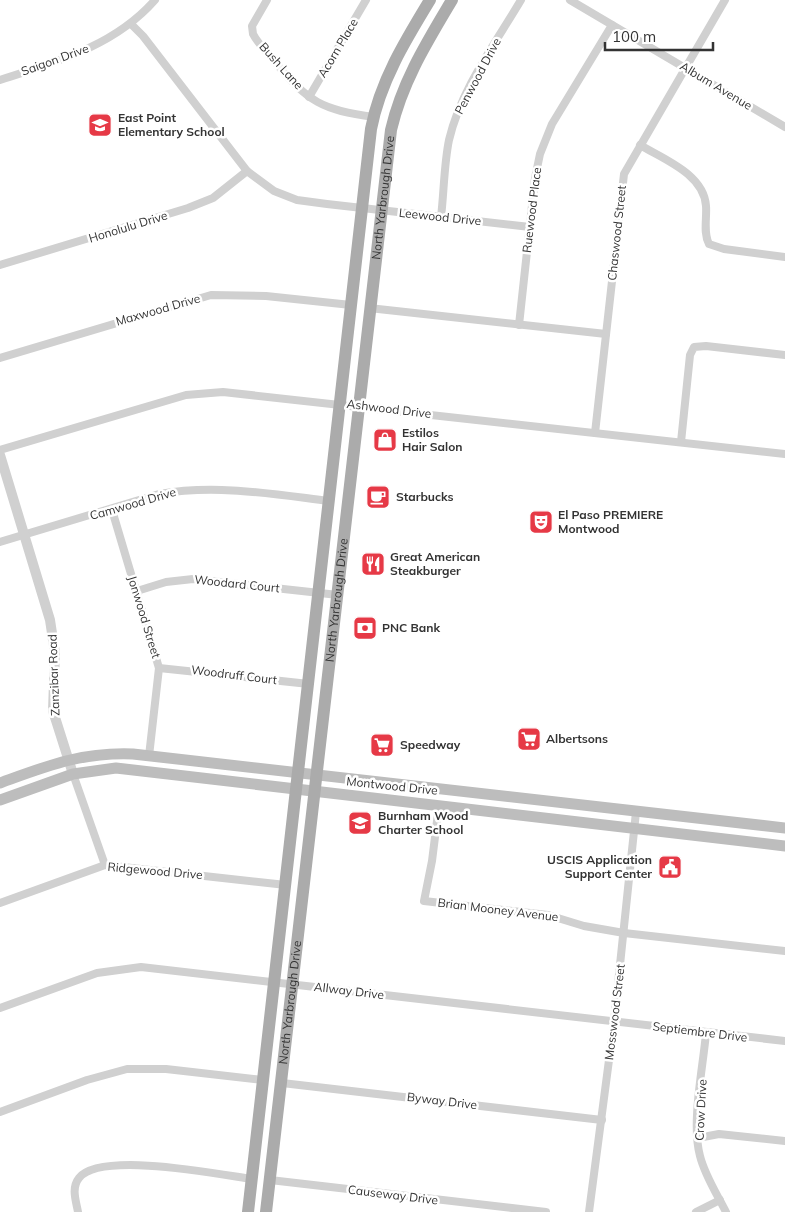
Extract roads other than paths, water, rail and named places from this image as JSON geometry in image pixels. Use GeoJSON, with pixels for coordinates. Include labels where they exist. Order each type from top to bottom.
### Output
{"type":"FeatureCollection","features":[{"type":"Feature","properties":{"kind":"main road","name":"North Yarbrough Drive"},"geometry":{"type":"LineString","coordinates":[[248,1212],[328,501],[374,117],[396,60],[430,0]]}},
{"type":"Feature","properties":{"kind":"main road","name":"North Yarbrough Drive"},"geometry":{"type":"LineString","coordinates":[[266,1212],[391,130],[396,107],[411,70],[452,0]]}},
{"type":"Feature","properties":{"kind":"main road","name":"Montwood Drive"},"geometry":{"type":"LineString","coordinates":[[0,783],[68,759],[111,753],[785,828]]}},
{"type":"Feature","properties":{"kind":"main road","name":"Montwood Drive"},"geometry":{"type":"LineString","coordinates":[[0,800],[73,774],[116,768],[785,846]]}},
{"type":"Feature","properties":{"kind":"street","name":"Saigon Drive"},"geometry":{"type":"LineString","coordinates":[[0,80],[72,57],[131,24],[155,0]]}},
{"type":"Feature","properties":{"kind":"street","name":"Bush Lane"},"geometry":{"type":"LineString","coordinates":[[267,0],[252,26],[253,34],[288,77],[309,97],[322,106],[332,110],[374,117]]}},
{"type":"Feature","properties":{"kind":"street","name":"Acorn Place"},"geometry":{"type":"LineString","coordinates":[[309,97],[366,0]]}},
{"type":"Feature","properties":{"kind":"street","name":"Penwood Drive"},"geometry":{"type":"LineString","coordinates":[[441,217],[449,142],[457,114],[470,87],[521,0]]}},
{"type":"Feature","properties":{"kind":"street","name":"Album Avenue"},"geometry":{"type":"LineString","coordinates":[[570,0],[785,127]]}},
{"type":"Feature","properties":{"kind":"street","name":"Chaswood Street"},"geometry":{"type":"LineString","coordinates":[[595,433],[622,185],[626,169],[726,0]]}},
{"type":"Feature","properties":{"kind":"street","name":"Leewood Drive"},"geometry":{"type":"LineString","coordinates":[[131,24],[143,36],[247,171],[274,191],[288,197],[362,208],[530,227]]}},
{"type":"Feature","properties":{"kind":"street","name":"Ruewood Place"},"geometry":{"type":"LineString","coordinates":[[519,325],[537,168],[546,138],[612,24]]}},
{"type":"Feature","properties":{"kind":"street"},"geometry":{"type":"LineString","coordinates":[[640,145],[690,176],[699,184],[705,197],[706,235],[709,244],[724,250],[785,256]]}},
{"type":"Feature","properties":{"kind":"street","name":"Honolulu Drive"},"geometry":{"type":"LineString","coordinates":[[0,265],[188,208],[213,198],[247,171]]}},
{"type":"Feature","properties":{"kind":"street","name":"Maxwood Drive"},"geometry":{"type":"LineString","coordinates":[[0,358],[211,295],[266,296],[351,306]]}},
{"type":"Feature","properties":{"kind":"street"},"geometry":{"type":"LineString","coordinates":[[369,308],[606,334]]}},
{"type":"Feature","properties":{"kind":"street"},"geometry":{"type":"LineString","coordinates":[[681,442],[690,355],[694,347],[706,346],[785,355]]}},
{"type":"Feature","properties":{"kind":"street","name":"Ashwood Drive"},"geometry":{"type":"LineString","coordinates":[[0,450],[143,406],[195,393],[224,392],[340,403],[785,454]]}},
{"type":"Feature","properties":{"kind":"street","name":"Zanzibar Road"},"geometry":{"type":"LineString","coordinates":[[0,455],[53,634],[53,711],[105,865]]}},
{"type":"Feature","properties":{"kind":"street","name":"Camwood Drive"},"geometry":{"type":"LineString","coordinates":[[0,542],[112,510],[159,494],[202,488],[328,501]]}},
{"type":"Feature","properties":{"kind":"street","name":"Jonwood Street"},"geometry":{"type":"LineString","coordinates":[[112,510],[159,668],[149,756]]}},
{"type":"Feature","properties":{"kind":"street","name":"Woodard Court"},"geometry":{"type":"LineString","coordinates":[[137,591],[166,582],[193,579],[338,595]]}},
{"type":"Feature","properties":{"kind":"street","name":"Woodruff Court"},"geometry":{"type":"LineString","coordinates":[[159,668],[308,684]]}},
{"type":"Feature","properties":{"kind":"street","name":"Brian Mooney Avenue"},"geometry":{"type":"LineString","coordinates":[[439,805],[432,861],[424,901],[548,915],[584,926],[624,933],[785,951]]}},
{"type":"Feature","properties":{"kind":"street","name":"Mosswood Street"},"geometry":{"type":"LineString","coordinates":[[589,1212],[614,1022],[636,812]]}},
{"type":"Feature","properties":{"kind":"street","name":"Ridgewood Drive"},"geometry":{"type":"LineString","coordinates":[[0,903],[105,865],[286,885]]}},
{"type":"Feature","properties":{"kind":"street","name":"Allway Drive"},"geometry":{"type":"LineString","coordinates":[[0,1008],[97,973],[141,967],[614,1022]]}},
{"type":"Feature","properties":{"kind":"street","name":"Septiembre Drive"},"geometry":{"type":"LineString","coordinates":[[614,1022],[785,1042]]}},
{"type":"Feature","properties":{"kind":"street","name":"Crow Drive"},"geometry":{"type":"LineString","coordinates":[[706,1033],[698,1116],[699,1154],[726,1212]]}},
{"type":"Feature","properties":{"kind":"street"},"geometry":{"type":"LineString","coordinates":[[0,1112],[87,1080],[127,1069],[166,1069],[263,1080]]}},
{"type":"Feature","properties":{"kind":"street","name":"Byway Drive"},"geometry":{"type":"LineString","coordinates":[[282,1082],[602,1120]]}},
{"type":"Feature","properties":{"kind":"street"},"geometry":{"type":"LineString","coordinates":[[698,1138],[719,1134],[785,1141]]}},
{"type":"Feature","properties":{"kind":"street"},"geometry":{"type":"LineString","coordinates":[[78,1212],[74,1194],[77,1181],[84,1173],[101,1166],[128,1164],[252,1179]]}},
{"type":"Feature","properties":{"kind":"street","name":"Causeway Drive"},"geometry":{"type":"LineString","coordinates":[[270,1180],[546,1212]]}},
{"type":"Feature","properties":{"kind":"street"},"geometry":{"type":"LineString","coordinates":[[696,1212],[720,1200]]}},
{"type":"Feature","properties":{"kind":"place","name":"East Point Elementary School"},"geometry":{"type":"Point","coordinates":[100,125]}},
{"type":"Feature","properties":{"kind":"place","name":"Estilos Hair Salon"},"geometry":{"type":"Point","coordinates":[385,440]}},
{"type":"Feature","properties":{"kind":"place","name":"Starbucks"},"geometry":{"type":"Point","coordinates":[378,497]}},
{"type":"Feature","properties":{"kind":"place","name":"El Paso PREMIERE Montwood"},"geometry":{"type":"Point","coordinates":[541,522]}},
{"type":"Feature","properties":{"kind":"place","name":"Great American Steakburger"},"geometry":{"type":"Point","coordinates":[373,564]}},
{"type":"Feature","properties":{"kind":"place","name":"PNC Bank"},"geometry":{"type":"Point","coordinates":[365,628]}},
{"type":"Feature","properties":{"kind":"place","name":"Albertsons"},"geometry":{"type":"Point","coordinates":[529,739]}},
{"type":"Feature","properties":{"kind":"place","name":"Speedway"},"geometry":{"type":"Point","coordinates":[382,745]}},
{"type":"Feature","properties":{"kind":"place","name":"Burnham Wood Charter School"},"geometry":{"type":"Point","coordinates":[360,823]}},
{"type":"Feature","properties":{"kind":"place","name":"USCIS Application Support Center"},"geometry":{"type":"Point","coordinates":[670,867]}}]}
